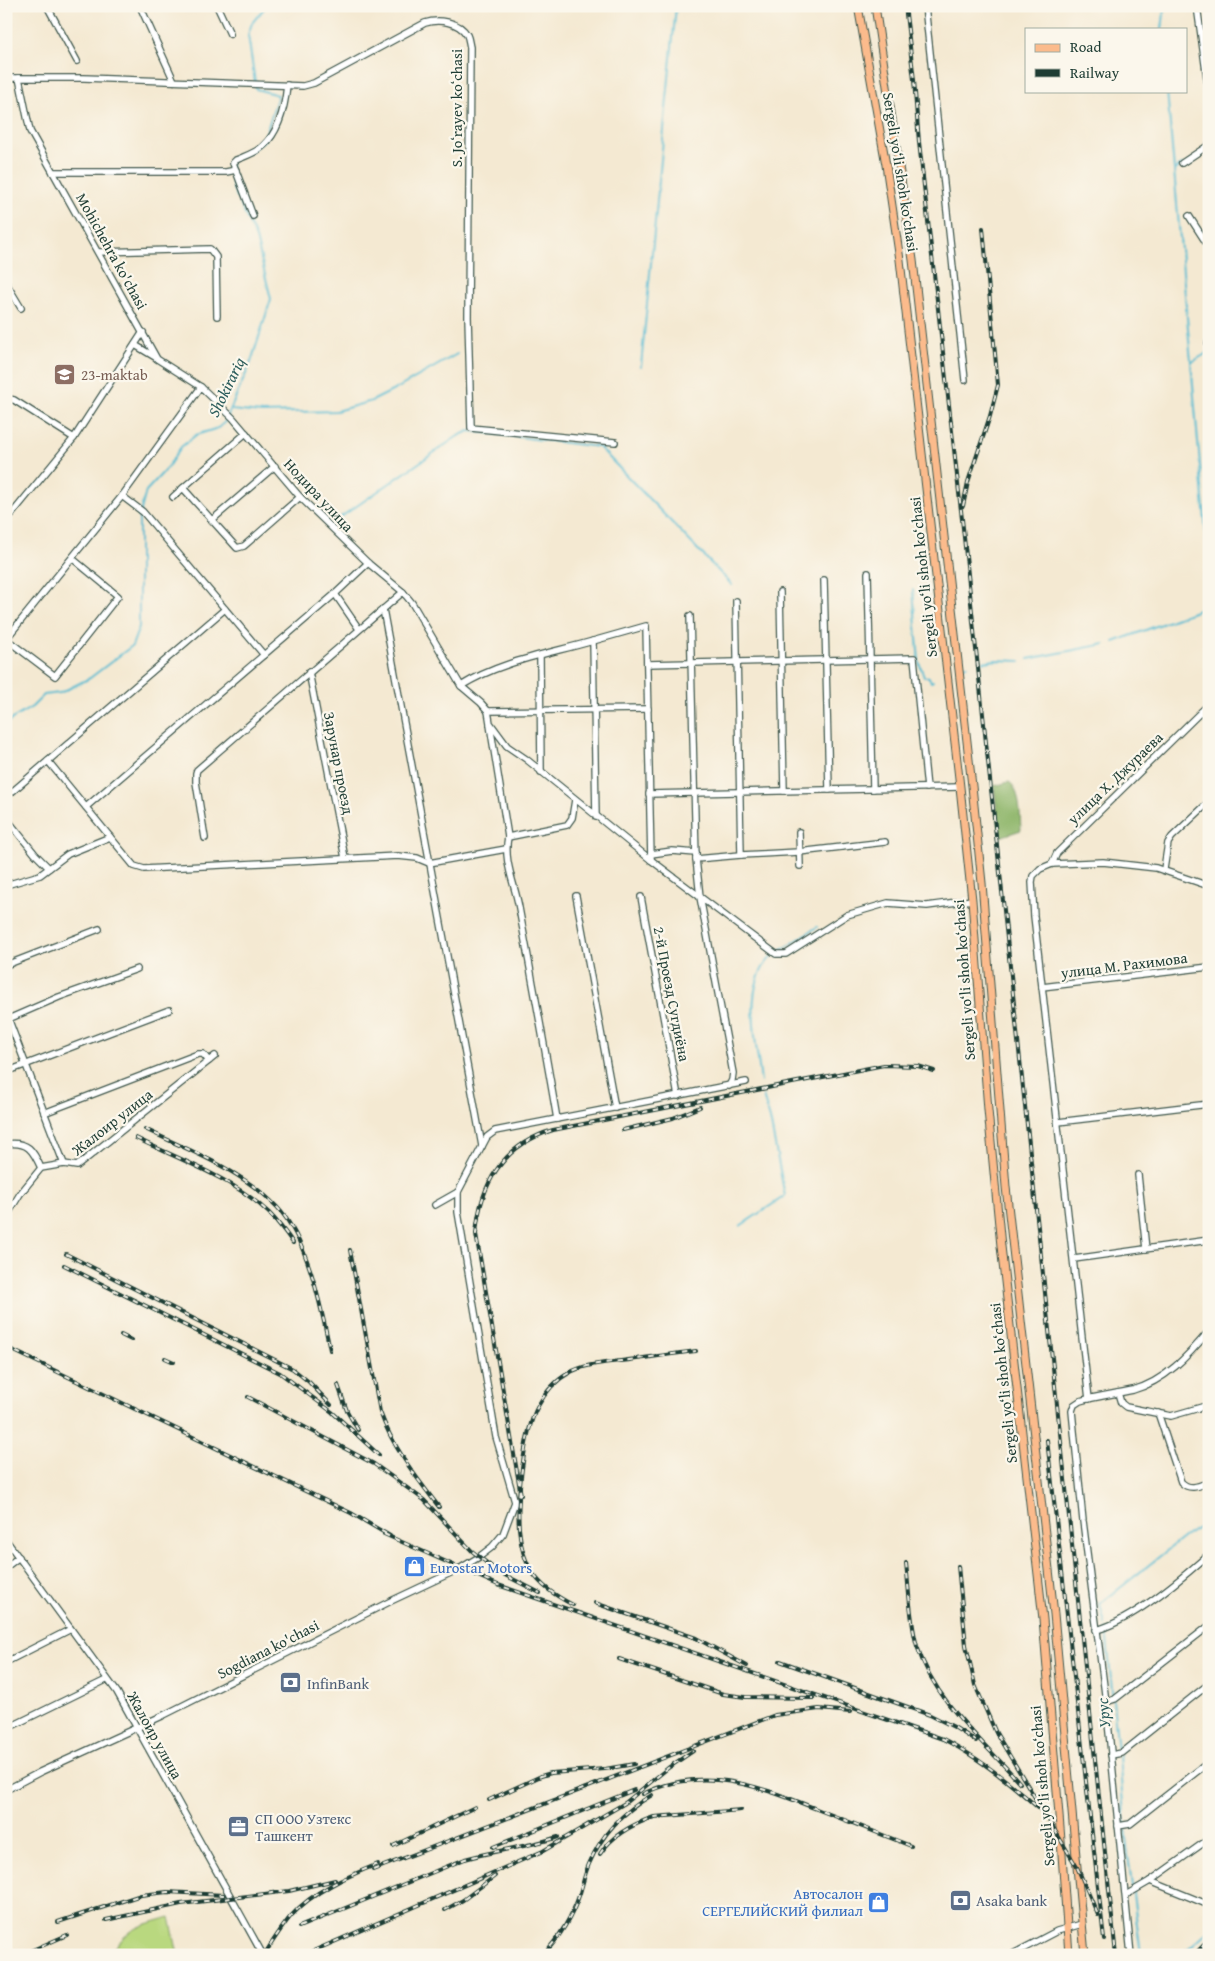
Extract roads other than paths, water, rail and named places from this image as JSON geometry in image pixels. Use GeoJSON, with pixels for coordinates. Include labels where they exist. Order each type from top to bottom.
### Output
{"type":"FeatureCollection","features":[{"type":"Feature","properties":{"kind":"main road","name":"Sergeli yo‘li shoh ko‘chasi"},"geometry":{"type":"LineString","coordinates":[[858,6],[885,156],[900,260],[960,788],[972,900],[992,1153],[1043,1619],[1069,1955]]}},
{"type":"Feature","properties":{"kind":"main road","name":"Sergeli yo‘li shoh ko‘chasi"},"geometry":{"type":"LineString","coordinates":[[874,6],[913,260],[972,786],[983,893],[1006,1187],[1054,1614],[1085,1955]]}},
{"type":"Feature","properties":{"kind":"street"},"geometry":{"type":"LineString","coordinates":[[47,6],[77,61]]}},
{"type":"Feature","properties":{"kind":"street"},"geometry":{"type":"LineString","coordinates":[[140,6],[174,80]]}},
{"type":"Feature","properties":{"kind":"street"},"geometry":{"type":"LineString","coordinates":[[217,6],[230,34]]}},
{"type":"Feature","properties":{"kind":"street"},"geometry":{"type":"LineString","coordinates":[[925,6],[965,380]]}},
{"type":"Feature","properties":{"kind":"street"},"geometry":{"type":"LineString","coordinates":[[1197,6],[1209,93]]}},
{"type":"Feature","properties":{"kind":"street","name":"S. Joʻrayev koʻchasi"},"geometry":{"type":"LineString","coordinates":[[6,78],[174,80],[303,86],[314,83],[425,23],[442,21],[458,27],[465,33],[470,47],[468,317],[471,428],[615,442]]}},
{"type":"Feature","properties":{"kind":"street","name":"Mohichehra ko'chasi"},"geometry":{"type":"LineString","coordinates":[[19,78],[30,131],[157,359]]}},
{"type":"Feature","properties":{"kind":"street"},"geometry":{"type":"LineString","coordinates":[[253,216],[234,161],[264,146],[278,126],[286,101],[287,86]]}},
{"type":"Feature","properties":{"kind":"street"},"geometry":{"type":"LineString","coordinates":[[1182,163],[1209,145]]}},
{"type":"Feature","properties":{"kind":"street"},"geometry":{"type":"LineString","coordinates":[[53,172],[167,173],[226,172],[236,170]]}},
{"type":"Feature","properties":{"kind":"street"},"geometry":{"type":"LineString","coordinates":[[1189,216],[1209,247]]}},
{"type":"Feature","properties":{"kind":"street"},"geometry":{"type":"LineString","coordinates":[[99,252],[210,249],[216,257],[217,316]]}},
{"type":"Feature","properties":{"kind":"street"},"geometry":{"type":"LineString","coordinates":[[6,283],[21,308]]}},
{"type":"Feature","properties":{"kind":"street"},"geometry":{"type":"LineString","coordinates":[[6,521],[74,438],[143,332]]}},
{"type":"Feature","properties":{"kind":"street"},"geometry":{"type":"LineString","coordinates":[[73,558],[118,596],[55,676],[6,639],[122,496],[202,387],[135,345]]}},
{"type":"Feature","properties":{"kind":"street","name":"Нодира улица"},"geometry":{"type":"LineString","coordinates":[[202,387],[246,433],[300,497],[368,563],[403,592],[412,603],[461,686]]}},
{"type":"Feature","properties":{"kind":"street"},"geometry":{"type":"LineString","coordinates":[[6,401],[9,399],[14,400],[74,438]]}},
{"type":"Feature","properties":{"kind":"street"},"geometry":{"type":"LineString","coordinates":[[173,497],[246,433]]}},
{"type":"Feature","properties":{"kind":"street"},"geometry":{"type":"LineString","coordinates":[[212,520],[275,466]]}},
{"type":"Feature","properties":{"kind":"street"},"geometry":{"type":"LineString","coordinates":[[183,488],[235,547],[242,548],[300,497]]}},
{"type":"Feature","properties":{"kind":"street"},"geometry":{"type":"LineString","coordinates":[[122,496],[143,512],[264,655]]}},
{"type":"Feature","properties":{"kind":"street"},"geometry":{"type":"LineString","coordinates":[[86,807],[335,594],[368,563]]}},
{"type":"Feature","properties":{"kind":"street"},"geometry":{"type":"LineString","coordinates":[[868,573],[873,789]]}},
{"type":"Feature","properties":{"kind":"street"},"geometry":{"type":"LineString","coordinates":[[824,580],[829,790]]}},
{"type":"Feature","properties":{"kind":"street"},"geometry":{"type":"LineString","coordinates":[[205,838],[196,773],[309,672],[403,592]]}},
{"type":"Feature","properties":{"kind":"street"},"geometry":{"type":"LineString","coordinates":[[780,592],[784,791]]}},
{"type":"Feature","properties":{"kind":"street"},"geometry":{"type":"LineString","coordinates":[[335,594],[359,629]]}},
{"type":"Feature","properties":{"kind":"street"},"geometry":{"type":"LineString","coordinates":[[736,601],[741,855]]}},
{"type":"Feature","properties":{"kind":"street"},"geometry":{"type":"LineString","coordinates":[[6,798],[225,609]]}},
{"type":"Feature","properties":{"kind":"street"},"geometry":{"type":"LineString","coordinates":[[383,609],[482,1146]]}},
{"type":"Feature","properties":{"kind":"street"},"geometry":{"type":"LineString","coordinates":[[690,616],[696,856],[700,897],[733,1073],[729,1086]]}},
{"type":"Feature","properties":{"kind":"street"},"geometry":{"type":"LineString","coordinates":[[557,1119],[518,903],[508,867],[506,849],[508,837],[488,711],[481,702],[461,686],[479,674],[500,666],[646,626],[651,857]]}},
{"type":"Feature","properties":{"kind":"street"},"geometry":{"type":"LineString","coordinates":[[593,641],[596,817]]}},
{"type":"Feature","properties":{"kind":"street"},"geometry":{"type":"LineString","coordinates":[[540,656],[541,772]]}},
{"type":"Feature","properties":{"kind":"street"},"geometry":{"type":"LineString","coordinates":[[647,664],[914,658],[927,788]]}},
{"type":"Feature","properties":{"kind":"street","name":"Зарунар проезд"},"geometry":{"type":"LineString","coordinates":[[309,672],[345,858]]}},
{"type":"Feature","properties":{"kind":"street","name":"улица Х. Джураева"},"geometry":{"type":"LineString","coordinates":[[1088,1399],[1074,1259],[1034,916],[1032,882],[1037,871],[1052,864],[1057,853],[1209,704]]}},
{"type":"Feature","properties":{"kind":"street"},"geometry":{"type":"LineString","coordinates":[[488,711],[648,709]]}},
{"type":"Feature","properties":{"kind":"street"},"geometry":{"type":"LineString","coordinates":[[1200,712],[1209,720]]}},
{"type":"Feature","properties":{"kind":"street"},"geometry":{"type":"LineString","coordinates":[[490,723],[507,746],[596,817],[777,954],[786,954],[847,915],[888,903],[927,906],[972,900]]}},
{"type":"Feature","properties":{"kind":"street"},"geometry":{"type":"LineString","coordinates":[[48,761],[134,866],[144,869],[398,856],[417,858],[429,863],[506,849]]}},
{"type":"Feature","properties":{"kind":"street"},"geometry":{"type":"LineString","coordinates":[[649,794],[960,788]]}},
{"type":"Feature","properties":{"kind":"street"},"geometry":{"type":"LineString","coordinates":[[508,837],[567,825],[572,818],[575,800]]}},
{"type":"Feature","properties":{"kind":"street"},"geometry":{"type":"LineString","coordinates":[[1164,869],[1168,843],[1172,837],[1209,802]]}},
{"type":"Feature","properties":{"kind":"street"},"geometry":{"type":"LineString","coordinates":[[6,818],[49,868]]}},
{"type":"Feature","properties":{"kind":"street"},"geometry":{"type":"LineString","coordinates":[[798,832],[800,866]]}},
{"type":"Feature","properties":{"kind":"street"},"geometry":{"type":"LineString","coordinates":[[6,885],[40,874],[68,854],[110,836]]}},
{"type":"Feature","properties":{"kind":"street"},"geometry":{"type":"LineString","coordinates":[[651,857],[672,851],[696,856],[741,855],[799,852],[885,842]]}},
{"type":"Feature","properties":{"kind":"street"},"geometry":{"type":"LineString","coordinates":[[1052,864],[1102,862],[1164,869],[1209,886]]}},
{"type":"Feature","properties":{"kind":"street"},"geometry":{"type":"LineString","coordinates":[[576,896],[615,1108]]}},
{"type":"Feature","properties":{"kind":"street","name":"2-й Проезд Сугдиёна"},"geometry":{"type":"LineString","coordinates":[[641,896],[678,1096]]}},
{"type":"Feature","properties":{"kind":"street"},"geometry":{"type":"LineString","coordinates":[[6,964],[99,928]]}},
{"type":"Feature","properties":{"kind":"street","name":"улица М. Рахимова"},"geometry":{"type":"LineString","coordinates":[[1042,987],[1209,967]]}},
{"type":"Feature","properties":{"kind":"street"},"geometry":{"type":"LineString","coordinates":[[8,1020],[59,997],[137,969]]}},
{"type":"Feature","properties":{"kind":"street"},"geometry":{"type":"LineString","coordinates":[[6,1072],[169,1010]]}},
{"type":"Feature","properties":{"kind":"street"},"geometry":{"type":"LineString","coordinates":[[6,1013],[64,1164]]}},
{"type":"Feature","properties":{"kind":"street"},"geometry":{"type":"LineString","coordinates":[[44,1113],[198,1054],[203,1054],[209,1061]]}},
{"type":"Feature","properties":{"kind":"street","name":"Жалоир улица"},"geometry":{"type":"LineString","coordinates":[[41,1168],[64,1164],[77,1166],[215,1056]]}},
{"type":"Feature","properties":{"kind":"street"},"geometry":{"type":"LineString","coordinates":[[435,1205],[458,1192],[482,1146],[490,1133],[495,1131],[746,1082]]}},
{"type":"Feature","properties":{"kind":"street"},"geometry":{"type":"LineString","coordinates":[[1058,1122],[1209,1104]]}},
{"type":"Feature","properties":{"kind":"street"},"geometry":{"type":"LineString","coordinates":[[6,1144],[15,1143],[27,1146],[34,1152],[41,1168],[20,1194],[6,1217]]}},
{"type":"Feature","properties":{"kind":"street"},"geometry":{"type":"LineString","coordinates":[[1138,1174],[1146,1249]]}},
{"type":"Feature","properties":{"kind":"street"},"geometry":{"type":"LineString","coordinates":[[1208,1184],[1209,1193]]}},
{"type":"Feature","properties":{"kind":"street","name":"Sogdiana ko'chasi"},"geometry":{"type":"LineString","coordinates":[[6,1790],[40,1772],[137,1728],[459,1569],[479,1557],[503,1534],[515,1502],[496,1437],[458,1212],[458,1192]]}},
{"type":"Feature","properties":{"kind":"street"},"geometry":{"type":"LineString","coordinates":[[1074,1259],[1209,1240]]}},
{"type":"Feature","properties":{"kind":"street"},"geometry":{"type":"LineString","coordinates":[[1131,1955],[1130,1893],[1118,1826],[1111,1755],[1111,1701],[1099,1629],[1072,1414],[1076,1402],[1144,1386],[1158,1379],[1192,1351],[1209,1331]]}},
{"type":"Feature","properties":{"kind":"street"},"geometry":{"type":"LineString","coordinates":[[1118,1393],[1121,1403],[1126,1407],[1171,1416],[1209,1404]]}},
{"type":"Feature","properties":{"kind":"street"},"geometry":{"type":"LineString","coordinates":[[1158,1413],[1181,1482],[1185,1486],[1194,1488],[1209,1482]]}},
{"type":"Feature","properties":{"kind":"street","name":"Жалоир улица"},"geometry":{"type":"LineString","coordinates":[[6,1540],[106,1680],[117,1692],[263,1955]]}},
{"type":"Feature","properties":{"kind":"street"},"geometry":{"type":"LineString","coordinates":[[1099,1629],[1109,1627],[1174,1584],[1208,1555]]}},
{"type":"Feature","properties":{"kind":"street"},"geometry":{"type":"LineString","coordinates":[[6,1567],[19,1557]]}},
{"type":"Feature","properties":{"kind":"street"},"geometry":{"type":"LineString","coordinates":[[1111,1701],[1209,1626]]}},
{"type":"Feature","properties":{"kind":"street"},"geometry":{"type":"LineString","coordinates":[[6,1662],[71,1629]]}},
{"type":"Feature","properties":{"kind":"street"},"geometry":{"type":"LineString","coordinates":[[6,1729],[106,1680]]}},
{"type":"Feature","properties":{"kind":"street"},"geometry":{"type":"LineString","coordinates":[[1111,1755],[1122,1753],[1209,1684]]}},
{"type":"Feature","properties":{"kind":"street"},"geometry":{"type":"LineString","coordinates":[[1118,1826],[1130,1824],[1209,1762]]}},
{"type":"Feature","properties":{"kind":"street"},"geometry":{"type":"LineString","coordinates":[[1130,1893],[1209,1840]]}},
{"type":"Feature","properties":{"kind":"street"},"geometry":{"type":"LineString","coordinates":[[1150,1881],[1209,1905]]}},
{"type":"Feature","properties":{"kind":"street"},"geometry":{"type":"LineString","coordinates":[[1011,1955],[1066,1927],[1082,1924]]}},
{"type":"Feature","properties":{"kind":"street"},"geometry":{"type":"LineString","coordinates":[[1197,1955],[1209,1944]]}},
{"type":"Feature","properties":{"kind":"waterway","name":"Shokirariq"},"geometry":{"type":"LineString","coordinates":[[248,153],[264,140],[278,95],[256,89],[248,35],[252,23],[266,6]]}},
{"type":"Feature","properties":{"kind":"waterway"},"geometry":{"type":"LineString","coordinates":[[641,366],[676,6]]}},
{"type":"Feature","properties":{"kind":"waterway"},"geometry":{"type":"LineString","coordinates":[[1162,28],[1165,6]]}},
{"type":"Feature","properties":{"kind":"waterway"},"geometry":{"type":"LineString","coordinates":[[1167,92],[1209,566]]}},
{"type":"Feature","properties":{"kind":"waterway","name":"Shokirariq"},"geometry":{"type":"LineString","coordinates":[[6,725],[12,719],[32,707],[44,695],[60,693],[90,678],[132,646],[139,627],[139,517],[146,491],[167,468],[181,447],[196,435],[218,428],[225,422],[251,362],[271,299],[256,238],[233,188],[230,160],[235,158]]}},
{"type":"Feature","properties":{"kind":"waterway"},"geometry":{"type":"LineString","coordinates":[[1174,170],[1182,165]]}},
{"type":"Feature","properties":{"kind":"waterway"},"geometry":{"type":"LineString","coordinates":[[1192,362],[1209,352]]}},
{"type":"Feature","properties":{"kind":"waterway"},"geometry":{"type":"LineString","coordinates":[[231,410],[262,413],[336,411],[372,401],[457,354]]}},
{"type":"Feature","properties":{"kind":"waterway"},"geometry":{"type":"LineString","coordinates":[[335,521],[458,436],[469,431],[599,447],[732,585]]}},
{"type":"Feature","properties":{"kind":"waterway"},"geometry":{"type":"LineString","coordinates":[[913,590],[919,662],[924,677],[929,677],[931,682],[933,681]]}},
{"type":"Feature","properties":{"kind":"waterway"},"geometry":{"type":"LineString","coordinates":[[1114,642],[1209,606]]}},
{"type":"Feature","properties":{"kind":"waterway"},"geometry":{"type":"LineString","coordinates":[[1028,659],[1105,644]]}},
{"type":"Feature","properties":{"kind":"waterway"},"geometry":{"type":"LineString","coordinates":[[983,662],[996,660],[1020,661]]}},
{"type":"Feature","properties":{"kind":"waterway"},"geometry":{"type":"LineString","coordinates":[[961,666],[968,665]]}},
{"type":"Feature","properties":{"kind":"waterway"},"geometry":{"type":"LineString","coordinates":[[779,952],[817,927]]}},
{"type":"Feature","properties":{"kind":"waterway"},"geometry":{"type":"LineString","coordinates":[[761,1082],[754,1032],[754,996],[757,980],[764,966],[775,954]]}},
{"type":"Feature","properties":{"kind":"waterway"},"geometry":{"type":"LineString","coordinates":[[740,1226],[785,1196],[770,1119],[763,1096]]}},
{"type":"Feature","properties":{"kind":"waterway","name":"Урус"},"geometry":{"type":"LineString","coordinates":[[1105,1625],[1100,1604],[1184,1537],[1209,1521]]}},
{"type":"Feature","properties":{"kind":"waterway","name":"Урус"},"geometry":{"type":"LineString","coordinates":[[1106,1629],[1118,1751]]}},
{"type":"Feature","properties":{"kind":"waterway","name":"Урус"},"geometry":{"type":"LineString","coordinates":[[1119,1756],[1126,1840],[1141,1955]]}},
{"type":"Feature","properties":{"kind":"waterway"},"geometry":{"type":"LineString","coordinates":[[1181,1955],[1209,1930]]}},
{"type":"Feature","properties":{"kind":"railway"},"geometry":{"type":"LineString","coordinates":[[905,6],[1116,1955]]}},
{"type":"Feature","properties":{"kind":"railway"},"geometry":{"type":"LineString","coordinates":[[963,506],[968,482],[990,416],[998,385],[983,228]]}},
{"type":"Feature","properties":{"kind":"railway"},"geometry":{"type":"LineString","coordinates":[[521,1495],[476,1234],[478,1216],[489,1183],[497,1169],[508,1156],[520,1146],[553,1130],[884,1065],[918,1066],[934,1071]]}},
{"type":"Feature","properties":{"kind":"railway"},"geometry":{"type":"LineString","coordinates":[[623,1130],[673,1118],[700,1107]]}},
{"type":"Feature","properties":{"kind":"railway"},"geometry":{"type":"LineString","coordinates":[[145,1129],[232,1172],[248,1182],[277,1207],[288,1221],[305,1255],[312,1275],[330,1350]]}},
{"type":"Feature","properties":{"kind":"railway"},"geometry":{"type":"LineString","coordinates":[[136,1138],[206,1171],[239,1190],[269,1213],[293,1243]]}},
{"type":"Feature","properties":{"kind":"railway"},"geometry":{"type":"LineString","coordinates":[[350,1250],[380,1412],[398,1450],[439,1507]]}},
{"type":"Feature","properties":{"kind":"railway"},"geometry":{"type":"LineString","coordinates":[[66,1254],[293,1369],[309,1382],[331,1405]]}},
{"type":"Feature","properties":{"kind":"railway"},"geometry":{"type":"LineString","coordinates":[[64,1265],[280,1373],[332,1412],[379,1455]]}},
{"type":"Feature","properties":{"kind":"railway"},"geometry":{"type":"LineString","coordinates":[[121,1335],[131,1340]]}},
{"type":"Feature","properties":{"kind":"railway"},"geometry":{"type":"LineString","coordinates":[[6,1347],[351,1513],[390,1536]]}},
{"type":"Feature","properties":{"kind":"railway"},"geometry":{"type":"LineString","coordinates":[[573,1605],[549,1590],[539,1581],[530,1569],[522,1549],[519,1523],[522,1470],[529,1432],[538,1406],[555,1383],[575,1370],[601,1363],[696,1351]]}},
{"type":"Feature","properties":{"kind":"railway"},"geometry":{"type":"LineString","coordinates":[[165,1358],[174,1362]]}},
{"type":"Feature","properties":{"kind":"railway"},"geometry":{"type":"LineString","coordinates":[[338,1385],[347,1411],[358,1430]]}},
{"type":"Feature","properties":{"kind":"railway"},"geometry":{"type":"LineString","coordinates":[[248,1397],[374,1464],[424,1500],[472,1551],[497,1571],[540,1593]]}},
{"type":"Feature","properties":{"kind":"railway"},"geometry":{"type":"LineString","coordinates":[[1047,1440],[1104,1939]]}},
{"type":"Feature","properties":{"kind":"railway"},"geometry":{"type":"LineString","coordinates":[[384,1534],[498,1585],[943,1739],[970,1754],[995,1772],[1043,1812]]}},
{"type":"Feature","properties":{"kind":"railway"},"geometry":{"type":"LineString","coordinates":[[906,1563],[913,1627],[917,1646],[925,1666],[935,1685],[961,1720],[1020,1783]]}},
{"type":"Feature","properties":{"kind":"railway"},"geometry":{"type":"LineString","coordinates":[[958,1566],[966,1645],[975,1685],[996,1733],[1077,1867],[1098,1915]]}},
{"type":"Feature","properties":{"kind":"railway"},"geometry":{"type":"LineString","coordinates":[[595,1603],[696,1638],[747,1666]]}},
{"type":"Feature","properties":{"kind":"railway"},"geometry":{"type":"LineString","coordinates":[[619,1659],[723,1694],[745,1697],[813,1698]]}},
{"type":"Feature","properties":{"kind":"railway"},"geometry":{"type":"LineString","coordinates":[[780,1661],[930,1715],[976,1741]]}},
{"type":"Feature","properties":{"kind":"railway"},"geometry":{"type":"LineString","coordinates":[[373,1870],[775,1715],[819,1709],[850,1712]]}},
{"type":"Feature","properties":{"kind":"railway"},"geometry":{"type":"LineString","coordinates":[[304,1955],[543,1851],[625,1803],[668,1768],[693,1751]]}},
{"type":"Feature","properties":{"kind":"railway"},"geometry":{"type":"LineString","coordinates":[[489,1800],[551,1773],[605,1769],[634,1764]]}},
{"type":"Feature","properties":{"kind":"railway"},"geometry":{"type":"LineString","coordinates":[[643,1794],[669,1784],[688,1781],[717,1780],[743,1784],[782,1796],[911,1846]]}},
{"type":"Feature","properties":{"kind":"railway"},"geometry":{"type":"LineString","coordinates":[[493,1847],[634,1790]]}},
{"type":"Feature","properties":{"kind":"railway"},"geometry":{"type":"LineString","coordinates":[[543,1955],[560,1934],[569,1918],[580,1893],[588,1867],[600,1842],[623,1816],[652,1795]]}},
{"type":"Feature","properties":{"kind":"railway"},"geometry":{"type":"LineString","coordinates":[[393,1846],[475,1807]]}},
{"type":"Feature","properties":{"kind":"railway"},"geometry":{"type":"LineString","coordinates":[[600,1854],[611,1841],[624,1831],[654,1817],[741,1810]]}},
{"type":"Feature","properties":{"kind":"railway"},"geometry":{"type":"LineString","coordinates":[[299,1927],[465,1859],[558,1837]]}},
{"type":"Feature","properties":{"kind":"railway"},"geometry":{"type":"LineString","coordinates":[[264,1955],[291,1916],[310,1899],[343,1879],[378,1864]]}},
{"type":"Feature","properties":{"kind":"railway"},"geometry":{"type":"LineString","coordinates":[[445,1910],[463,1900],[495,1876]]}},
{"type":"Feature","properties":{"kind":"railway"},"geometry":{"type":"LineString","coordinates":[[106,1920],[181,1904],[289,1891],[335,1880]]}},
{"type":"Feature","properties":{"kind":"railway"},"geometry":{"type":"LineString","coordinates":[[58,1922],[141,1895],[167,1892],[224,1895]]}},
{"type":"Feature","properties":{"kind":"railway"},"geometry":{"type":"LineString","coordinates":[[21,1955],[67,1935]]}},
{"type":"Feature","properties":{"kind":"railway"},"geometry":{"type":"LineString","coordinates":[[1194,1955],[1209,1940]]}},
{"type":"Feature","properties":{"kind":"place","name":"23-maktab"},"geometry":{"type":"Point","coordinates":[65,374]}},
{"type":"Feature","properties":{"kind":"place","name":"Eurostar Motors"},"geometry":{"type":"Point","coordinates":[414,1567]}},
{"type":"Feature","properties":{"kind":"place","name":"InfinBank"},"geometry":{"type":"Point","coordinates":[291,1683]}},
{"type":"Feature","properties":{"kind":"place","name":"СП ООО Узтекс Ташкент"},"geometry":{"type":"Point","coordinates":[239,1827]}},
{"type":"Feature","properties":{"kind":"place","name":"Asaka bank"},"geometry":{"type":"Point","coordinates":[960,1900]}},
{"type":"Feature","properties":{"kind":"place","name":"Автосалон СЕРГЕЛИЙСКИЙ филиал"},"geometry":{"type":"Point","coordinates":[879,1902]}}]}
